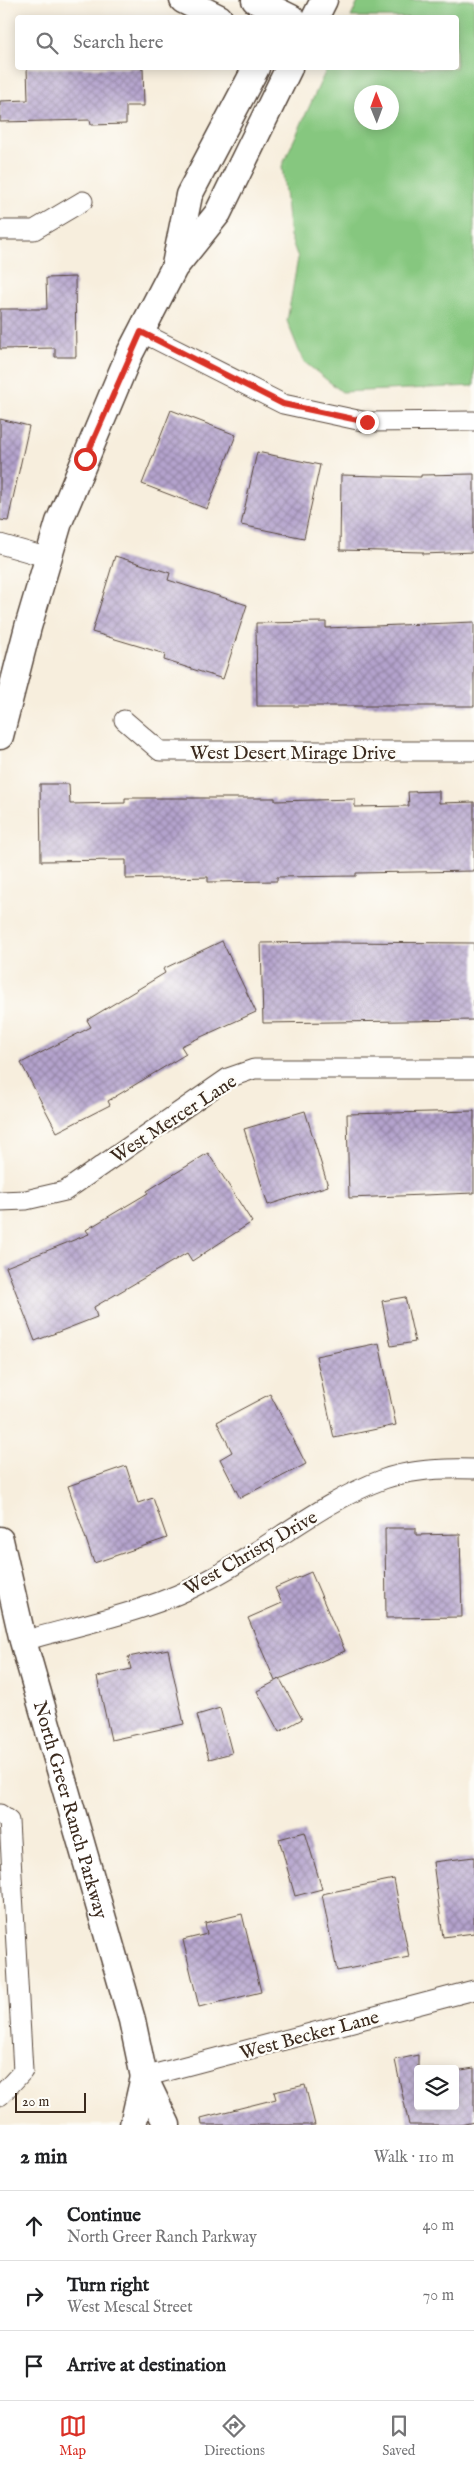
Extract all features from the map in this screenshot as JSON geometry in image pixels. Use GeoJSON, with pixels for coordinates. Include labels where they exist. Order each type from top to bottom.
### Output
{"type":"FeatureCollection","features":[{"type":"Feature","properties":{"kind":"street"},"geometry":{"type":"LineString","coordinates":[[183,0],[213,15]]}},
{"type":"Feature","properties":{"kind":"street"},"geometry":{"type":"LineString","coordinates":[[255,0],[286,12]]}},
{"type":"Feature","properties":{"kind":"street"},"geometry":{"type":"LineString","coordinates":[[316,15],[324,0]]}},
{"type":"Feature","properties":{"kind":"street"},"geometry":{"type":"LineString","coordinates":[[174,268],[189,195],[255,70]]}},
{"type":"Feature","properties":{"kind":"street"},"geometry":{"type":"LineString","coordinates":[[0,736],[28,627],[63,513],[141,332],[174,268],[218,214],[288,70]]}},
{"type":"Feature","properties":{"kind":"street"},"geometry":{"type":"LineString","coordinates":[[0,230],[34,230],[83,201]]}},
{"type":"Feature","properties":{"kind":"street"},"geometry":{"type":"LineString","coordinates":[[141,332],[283,404],[367,422],[474,421]]}},
{"type":"Feature","properties":{"kind":"street"},"geometry":{"type":"LineString","coordinates":[[0,544],[49,558]]}},
{"type":"Feature","properties":{"kind":"street","name":"West Desert Mirage Drive"},"geometry":{"type":"LineString","coordinates":[[124,720],[160,751],[474,751]]}},
{"type":"Feature","properties":{"kind":"street","name":"West Mercer Lane"},"geometry":{"type":"LineString","coordinates":[[0,1201],[26,1200],[65,1191],[228,1078],[254,1068],[474,1069]]}},
{"type":"Feature","properties":{"kind":"street","name":"West Christy Drive"},"geometry":{"type":"LineString","coordinates":[[24,1641],[159,1604],[210,1579],[340,1499],[386,1478],[442,1468],[474,1469]]}},
{"type":"Feature","properties":{"kind":"street","name":"North Greer Ranch Parkway"},"geometry":{"type":"LineString","coordinates":[[0,1540],[24,1641],[132,2020],[144,2078],[167,2125]]}},
{"type":"Feature","properties":{"kind":"street"},"geometry":{"type":"LineString","coordinates":[[1,2096],[23,2071],[4,1817]]}},
{"type":"Feature","properties":{"kind":"street","name":"West Becker Lane"},"geometry":{"type":"LineString","coordinates":[[144,2078],[474,1990]]}},
{"type":"Feature","properties":{"kind":"street","name":"North Greer Ranch Parkway"},"geometry":{"type":"LineString","coordinates":[[132,2125],[144,2078]]}},
{"type":"Feature","properties":{"kind":"green space"},"geometry":{"type":"Polygon","coordinates":[[[359,0],[474,0],[474,386],[342,392],[303,361],[287,321],[298,258],[290,236],[282,166],[326,70],[459,70],[459,15],[352,15],[359,0]]]}},
{"type":"Feature","properties":{"kind":"building"},"geometry":{"type":"Polygon","coordinates":[[[27,70],[143,70],[144,106],[126,106],[126,124],[91,125],[90,120],[0,122],[0,101],[28,100],[27,70]]]}},
{"type":"Feature","properties":{"kind":"building"},"geometry":{"type":"Polygon","coordinates":[[[75,277],[76,357],[55,357],[55,348],[0,349],[0,309],[47,309],[46,278],[75,277]]]}},
{"type":"Feature","properties":{"kind":"building"},"geometry":{"type":"Polygon","coordinates":[[[171,410],[236,435],[207,509],[142,484],[171,410]]]}},
{"type":"Feature","properties":{"kind":"building"},"geometry":{"type":"Polygon","coordinates":[[[0,419],[29,426],[8,521],[0,520],[0,419]]]}},
{"type":"Feature","properties":{"kind":"building"},"geometry":{"type":"Polygon","coordinates":[[[257,452],[320,465],[304,538],[241,525],[257,452]]]}},
{"type":"Feature","properties":{"kind":"building"},"geometry":{"type":"Polygon","coordinates":[[[474,474],[474,552],[423,554],[423,552],[340,550],[341,475],[421,477],[421,475],[474,474]]]}},
{"type":"Feature","properties":{"kind":"building"},"geometry":{"type":"Polygon","coordinates":[[[115,556],[170,573],[168,580],[247,605],[223,679],[164,660],[165,654],[92,632],[115,556]]]}},
{"type":"Feature","properties":{"kind":"building"},"geometry":{"type":"Polygon","coordinates":[[[326,622],[326,628],[474,622],[474,706],[257,706],[256,623],[326,622]]]}},
{"type":"Feature","properties":{"kind":"building"},"geometry":{"type":"Polygon","coordinates":[[[40,784],[69,784],[70,804],[125,803],[125,798],[275,798],[275,801],[355,799],[355,807],[409,806],[408,792],[439,791],[439,803],[474,802],[474,871],[356,873],[356,876],[277,877],[277,881],[208,882],[208,877],[126,879],[126,860],[41,861],[40,784]]]}},
{"type":"Feature","properties":{"kind":"building"},"geometry":{"type":"Polygon","coordinates":[[[222,941],[256,1012],[181,1046],[186,1054],[108,1101],[110,1105],[57,1132],[21,1063],[91,1027],[87,1020],[165,973],[163,969],[222,941]]]}},
{"type":"Feature","properties":{"kind":"building"},"geometry":{"type":"Polygon","coordinates":[[[261,943],[474,943],[474,1020],[263,1023],[261,943]]]}},
{"type":"Feature","properties":{"kind":"building"},"geometry":{"type":"Polygon","coordinates":[[[305,1111],[328,1186],[268,1205],[244,1129],[305,1111]]]}},
{"type":"Feature","properties":{"kind":"building"},"geometry":{"type":"Polygon","coordinates":[[[474,1111],[474,1193],[349,1198],[347,1114],[474,1111]]]}},
{"type":"Feature","properties":{"kind":"building"},"geometry":{"type":"Polygon","coordinates":[[[208,1153],[252,1222],[192,1261],[187,1253],[94,1307],[97,1317],[35,1341],[6,1267],[89,1234],[86,1230],[148,1193],[147,1191],[208,1153]]]}},
{"type":"Feature","properties":{"kind":"building"},"geometry":{"type":"Polygon","coordinates":[[[405,1297],[415,1342],[391,1346],[382,1301],[405,1297]]]}},
{"type":"Feature","properties":{"kind":"building"},"geometry":{"type":"Polygon","coordinates":[[[379,1343],[396,1425],[334,1438],[316,1356],[379,1343]]]}},
{"type":"Feature","properties":{"kind":"building"},"geometry":{"type":"Polygon","coordinates":[[[270,1394],[306,1464],[240,1498],[220,1459],[232,1452],[217,1422],[270,1394]]]}},
{"type":"Feature","properties":{"kind":"building"},"geometry":{"type":"Polygon","coordinates":[[[126,1466],[138,1503],[153,1498],[167,1538],[94,1563],[68,1486],[126,1466]]]}},
{"type":"Feature","properties":{"kind":"building"},"geometry":{"type":"Polygon","coordinates":[[[385,1528],[416,1528],[416,1535],[460,1534],[462,1617],[386,1618],[385,1528]]]}},
{"type":"Feature","properties":{"kind":"building"},"geometry":{"type":"Polygon","coordinates":[[[311,1572],[345,1651],[275,1681],[248,1618],[282,1603],[275,1588],[311,1572]]]}},
{"type":"Feature","properties":{"kind":"building"},"geometry":{"type":"Polygon","coordinates":[[[168,1649],[184,1724],[111,1740],[97,1677],[131,1669],[128,1657],[168,1649]]]}},
{"type":"Feature","properties":{"kind":"building"},"geometry":{"type":"Polygon","coordinates":[[[280,1679],[302,1719],[279,1732],[257,1691],[280,1679]]]}},
{"type":"Feature","properties":{"kind":"building"},"geometry":{"type":"Polygon","coordinates":[[[220,1708],[232,1753],[209,1759],[197,1715],[220,1708]]]}},
{"type":"Feature","properties":{"kind":"building"},"geometry":{"type":"Polygon","coordinates":[[[305,1832],[322,1889],[295,1896],[279,1839],[305,1832]]]}},
{"type":"Feature","properties":{"kind":"building"},"geometry":{"type":"Polygon","coordinates":[[[474,1857],[474,1933],[443,1937],[433,1862],[474,1857]]]}},
{"type":"Feature","properties":{"kind":"building"},"geometry":{"type":"Polygon","coordinates":[[[394,1879],[409,1957],[337,1971],[322,1894],[394,1879]]]}},
{"type":"Feature","properties":{"kind":"building"},"geometry":{"type":"Polygon","coordinates":[[[242,1914],[261,1992],[199,2007],[183,1940],[207,1934],[205,1923],[242,1914]]]}},
{"type":"Feature","properties":{"kind":"building"},"geometry":{"type":"Polygon","coordinates":[[[418,2055],[418,2065],[414,2065],[414,2110],[459,2110],[459,2070],[474,2068],[474,2122],[460,2125],[409,2125],[395,2060],[418,2055]]]}},
{"type":"Feature","properties":{"kind":"building"},"geometry":{"type":"Polygon","coordinates":[[[305,2085],[315,2125],[202,2125],[201,2118],[276,2099],[274,2092],[305,2085]]]}},
{"type":"Feature","properties":{"kind":"route"},"geometry":{"type":"LineString","coordinates":[[85,459],[129,355],[141,332],[283,404],[367,422]]}}]}
